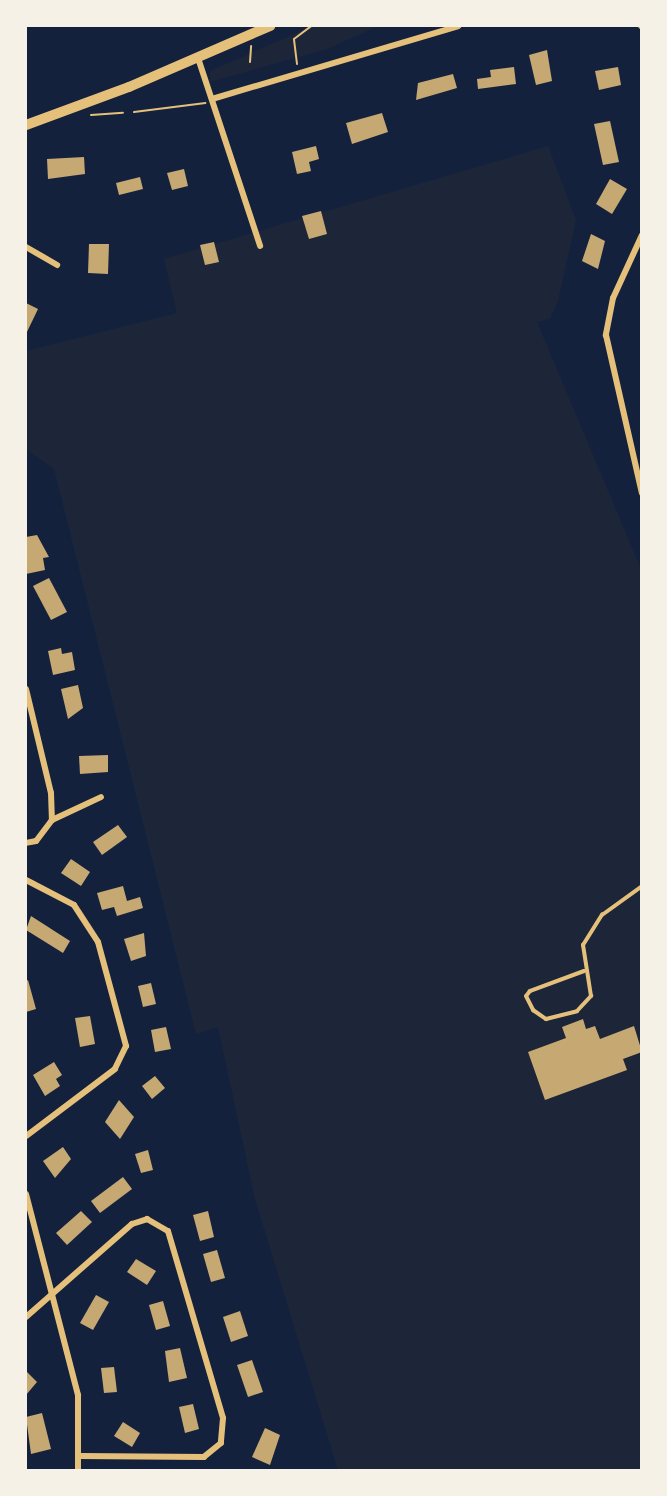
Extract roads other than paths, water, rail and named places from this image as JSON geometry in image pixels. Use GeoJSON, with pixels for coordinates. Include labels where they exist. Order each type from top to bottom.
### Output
{"type":"FeatureCollection","features":[{"type":"Feature","properties":{"kind":"main road"},"geometry":{"type":"LineString","coordinates":[[26,125],[198,58],[270,26]]}},
{"type":"Feature","properties":{"kind":"street"},"geometry":{"type":"LineString","coordinates":[[209,101],[458,26]]}},
{"type":"Feature","properties":{"kind":"street"},"geometry":{"type":"LineString","coordinates":[[198,58],[209,101],[260,246]]}},
{"type":"Feature","properties":{"kind":"street"},"geometry":{"type":"LineString","coordinates":[[642,234],[615,291],[606,335],[642,493]]}},
{"type":"Feature","properties":{"kind":"street"},"geometry":{"type":"LineString","coordinates":[[26,248],[57,265]]}},
{"type":"Feature","properties":{"kind":"street"},"geometry":{"type":"LineString","coordinates":[[26,689],[51,793],[52,820]]}},
{"type":"Feature","properties":{"kind":"street"},"geometry":{"type":"LineString","coordinates":[[26,843],[36,841],[52,820],[101,797]]}},
{"type":"Feature","properties":{"kind":"street"},"geometry":{"type":"LineString","coordinates":[[26,880],[74,904],[98,942],[126,1046],[115,1069],[26,1136]]}},
{"type":"Feature","properties":{"kind":"street"},"geometry":{"type":"LineString","coordinates":[[26,1194],[50,1294],[78,1395],[80,1456],[78,1470]]}},
{"type":"Feature","properties":{"kind":"street"},"geometry":{"type":"LineString","coordinates":[[26,1317],[132,1224],[159,1222],[168,1230],[223,1418],[221,1443],[204,1457],[80,1456]]}},
{"type":"Feature","properties":{"kind":"lane"},"geometry":{"type":"LineString","coordinates":[[584,971],[530,991],[526,996],[533,1010],[546,1020],[578,1011],[591,996],[584,971],[583,945],[590,930],[618,899],[642,886]]}}]}
